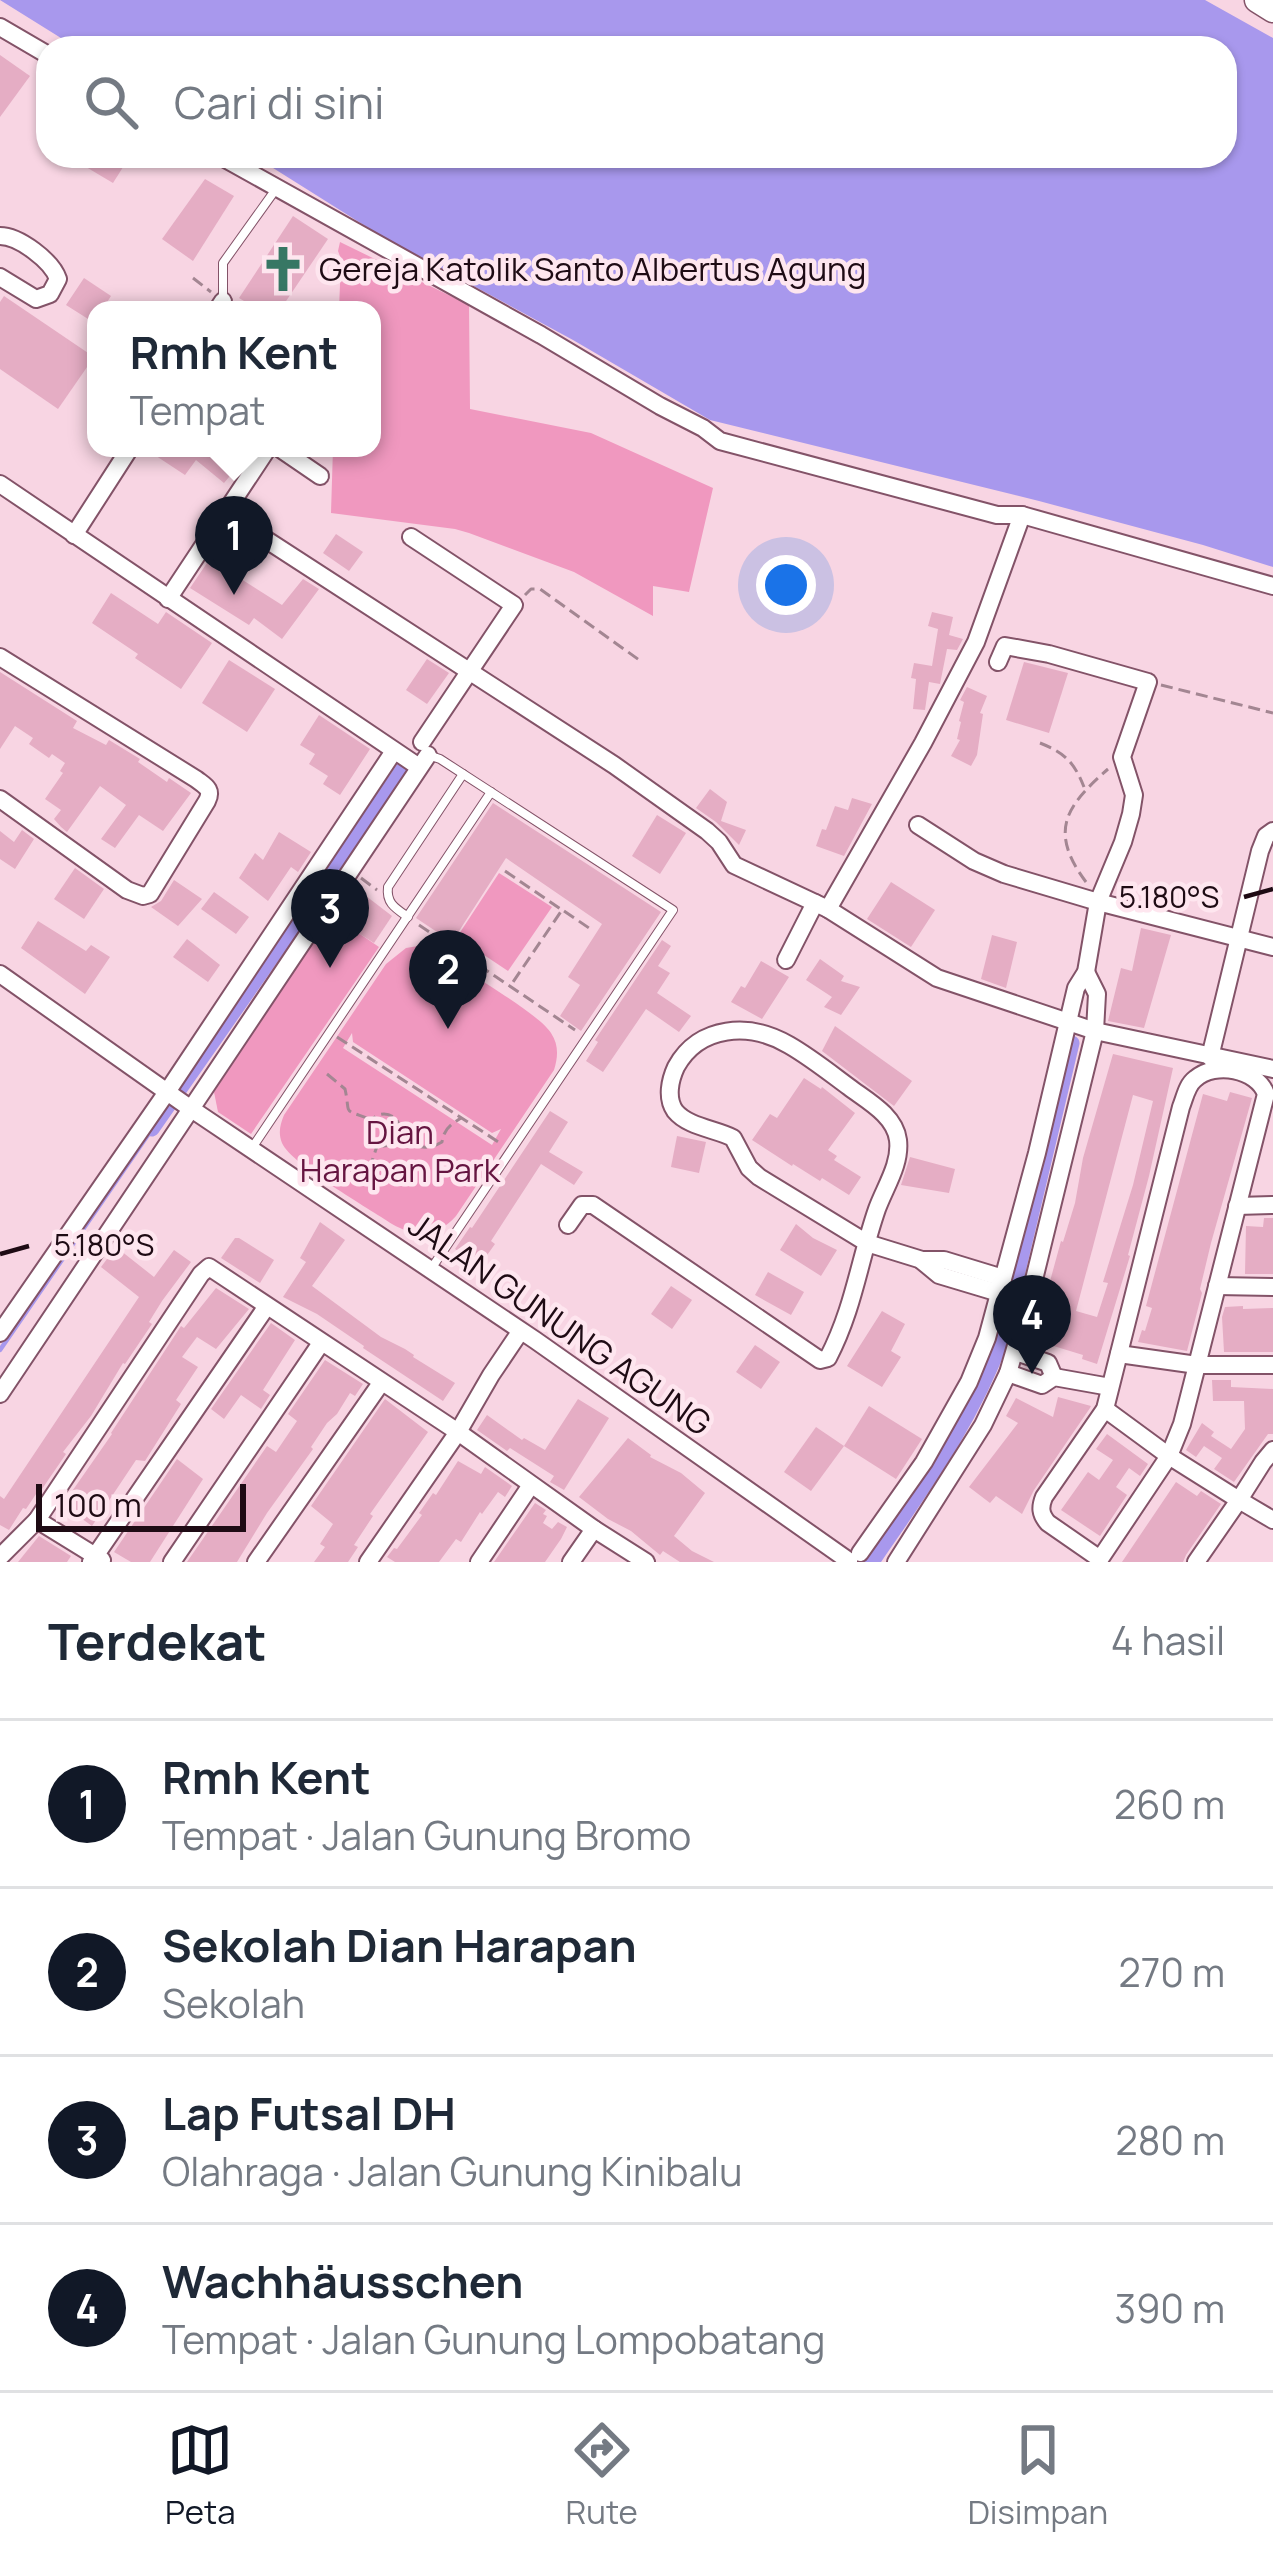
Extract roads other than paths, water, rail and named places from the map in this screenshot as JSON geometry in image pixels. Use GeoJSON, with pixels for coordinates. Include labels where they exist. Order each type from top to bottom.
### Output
{"type":"FeatureCollection","features":[{"type":"Feature","properties":{"kind":"street"},"geometry":{"type":"LineString","coordinates":[[1257,0],[1273,10]]}},
{"type":"Feature","properties":{"kind":"street"},"geometry":{"type":"LineString","coordinates":[[0,27],[36,49]]}},
{"type":"Feature","properties":{"kind":"street"},"geometry":{"type":"LineString","coordinates":[[241,168],[720,440],[998,515],[1022,515],[1273,586]]}},
{"type":"Feature","properties":{"kind":"street"},"geometry":{"type":"LineString","coordinates":[[0,236],[13,236],[53,266],[57,283],[50,294],[32,298],[0,277]]}},
{"type":"Feature","properties":{"kind":"street"},"geometry":{"type":"LineString","coordinates":[[74,535],[124,457]]}},
{"type":"Feature","properties":{"kind":"street"},"geometry":{"type":"LineString","coordinates":[[168,599],[262,457]]}},
{"type":"Feature","properties":{"kind":"street"},"geometry":{"type":"LineString","coordinates":[[292,457],[320,476]]}},
{"type":"Feature","properties":{"kind":"street"},"geometry":{"type":"LineString","coordinates":[[0,484],[394,751],[423,755]]}},
{"type":"Feature","properties":{"kind":"street"},"geometry":{"type":"LineString","coordinates":[[225,513],[685,814],[714,837],[734,865],[822,906],[937,978],[1095,1031],[1273,1069]]}},
{"type":"Feature","properties":{"kind":"street"},"geometry":{"type":"LineString","coordinates":[[786,960],[923,743],[976,642],[1022,515]]}},
{"type":"Feature","properties":{"kind":"street"},"geometry":{"type":"LineString","coordinates":[[0,1394],[350,870],[514,605],[411,538]]}},
{"type":"Feature","properties":{"kind":"street"},"geometry":{"type":"LineString","coordinates":[[856,1557],[924,1462],[969,1382],[987,1338],[1076,988],[1086,972],[1099,898],[1132,814],[1133,795],[1122,757],[1148,682],[1005,646],[998,662]]}},
{"type":"Feature","properties":{"kind":"street"},"geometry":{"type":"LineString","coordinates":[[0,657],[209,789],[207,801],[150,894],[140,896],[0,799]]}},
{"type":"Feature","properties":{"kind":"street"},"geometry":{"type":"LineString","coordinates":[[0,1333],[168,1093],[394,751]]}},
{"type":"Feature","properties":{"kind":"street"},"geometry":{"type":"LineString","coordinates":[[918,825],[1004,874],[1273,947]]}},
{"type":"Feature","properties":{"kind":"street"},"geometry":{"type":"LineString","coordinates":[[1210,1057],[1263,843],[1273,831]]}},
{"type":"Feature","properties":{"kind":"street"},"geometry":{"type":"LineString","coordinates":[[896,1562],[983,1425],[1016,1352],[1095,1031],[1097,994],[1086,972]]}},
{"type":"Feature","properties":{"kind":"street","name":"JALAN GUNUNG AGUNG"},"geometry":{"type":"LineString","coordinates":[[0,974],[168,1093],[856,1557],[880,1555],[886,1562]]}},
{"type":"Feature","properties":{"kind":"street"},"geometry":{"type":"LineString","coordinates":[[568,1225],[584,1203],[593,1204],[760,1321],[826,1360],[850,1311],[867,1243],[895,1164],[896,1130],[878,1109],[784,1042],[748,1032],[708,1035],[686,1052],[669,1093],[676,1111],[694,1124],[733,1138],[759,1177],[867,1243],[922,1260],[939,1275],[1001,1286]]}},
{"type":"Feature","properties":{"kind":"street"},"geometry":{"type":"LineString","coordinates":[[1210,1071],[1251,1076],[1261,1082],[1266,1094],[1237,1206],[1192,1392],[1169,1456],[1099,1560],[1048,1523],[1041,1506],[1105,1408],[1181,1107],[1190,1083],[1210,1071]]}},
{"type":"Feature","properties":{"kind":"street"},"geometry":{"type":"LineString","coordinates":[[1237,1206],[1273,1205]]}},
{"type":"Feature","properties":{"kind":"street"},"geometry":{"type":"LineString","coordinates":[[0,1558],[37,1520],[207,1268],[212,1268],[646,1562]]}},
{"type":"Feature","properties":{"kind":"street"},"geometry":{"type":"LineString","coordinates":[[1217,1286],[1273,1287]]}},
{"type":"Feature","properties":{"kind":"street"},"geometry":{"type":"LineString","coordinates":[[37,1520],[97,1560],[267,1306]]}},
{"type":"Feature","properties":{"kind":"street"},"geometry":{"type":"LineString","coordinates":[[368,1562],[520,1332]]}},
{"type":"Feature","properties":{"kind":"street"},"geometry":{"type":"LineString","coordinates":[[172,1562],[321,1343]]}},
{"type":"Feature","properties":{"kind":"street"},"geometry":{"type":"LineString","coordinates":[[1016,1352],[1048,1363],[1054,1377]]}},
{"type":"Feature","properties":{"kind":"street"},"geometry":{"type":"LineString","coordinates":[[1120,1354],[1197,1365],[1273,1365]]}},
{"type":"Feature","properties":{"kind":"street"},"geometry":{"type":"LineString","coordinates":[[1008,1373],[1042,1385],[1054,1377],[1110,1388]]}},
{"type":"Feature","properties":{"kind":"street"},"geometry":{"type":"LineString","coordinates":[[256,1562],[381,1383]]}},
{"type":"Feature","properties":{"kind":"street"},"geometry":{"type":"LineString","coordinates":[[1105,1408],[1169,1456],[1273,1520]]}},
{"type":"Feature","properties":{"kind":"street"},"geometry":{"type":"LineString","coordinates":[[1204,1559],[1273,1450]]}},
{"type":"Feature","properties":{"kind":"street"},"geometry":{"type":"LineString","coordinates":[[478,1562],[530,1485]]}},
{"type":"Feature","properties":{"kind":"street"},"geometry":{"type":"LineString","coordinates":[[571,1562],[594,1529]]}},
{"type":"Feature","properties":{"kind":"lane"},"geometry":{"type":"LineString","coordinates":[[220,301],[224,263],[277,188]]}},
{"type":"Feature","properties":{"kind":"lane"},"geometry":{"type":"LineString","coordinates":[[423,755],[463,774],[673,910],[430,1271]]}},
{"type":"Feature","properties":{"kind":"lane"},"geometry":{"type":"LineString","coordinates":[[408,917],[393,907],[388,887],[463,774]]}},
{"type":"Feature","properties":{"kind":"lane"},"geometry":{"type":"LineString","coordinates":[[251,1149],[491,792]]}},
{"type":"Feature","properties":{"kind":"waterway"},"geometry":{"type":"LineString","coordinates":[[152,1129],[403,769]]}},
{"type":"Feature","properties":{"kind":"waterway"},"geometry":{"type":"LineString","coordinates":[[872,1562],[960,1428],[1002,1339],[1072,1043]]}},
{"type":"Feature","properties":{"kind":"waterway"},"geometry":{"type":"LineString","coordinates":[[0,1350],[152,1129]]}},
{"type":"Feature","properties":{"kind":"place","name":"Gereja Katolik Santo Albertus Agung"},"geometry":{"type":"Point","coordinates":[283,269]}},
{"type":"Feature","properties":{"kind":"place","name":"Rmh Kent"},"geometry":{"type":"Point","coordinates":[234,595]}},
{"type":"Feature","properties":{"kind":"place","name":"Lap Futsal DH"},"geometry":{"type":"Point","coordinates":[330,968]}},
{"type":"Feature","properties":{"kind":"place","name":"Sekolah Dian Harapan"},"geometry":{"type":"Point","coordinates":[448,1029]}},
{"type":"Feature","properties":{"kind":"place","name":"Wachhäusschen"},"geometry":{"type":"Point","coordinates":[1032,1374]}},
{"type":"Feature","properties":{"kind":"park label","name":"Dian Harapan Park"},"geometry":{"type":"Point","coordinates":[400,1151]}}]}
